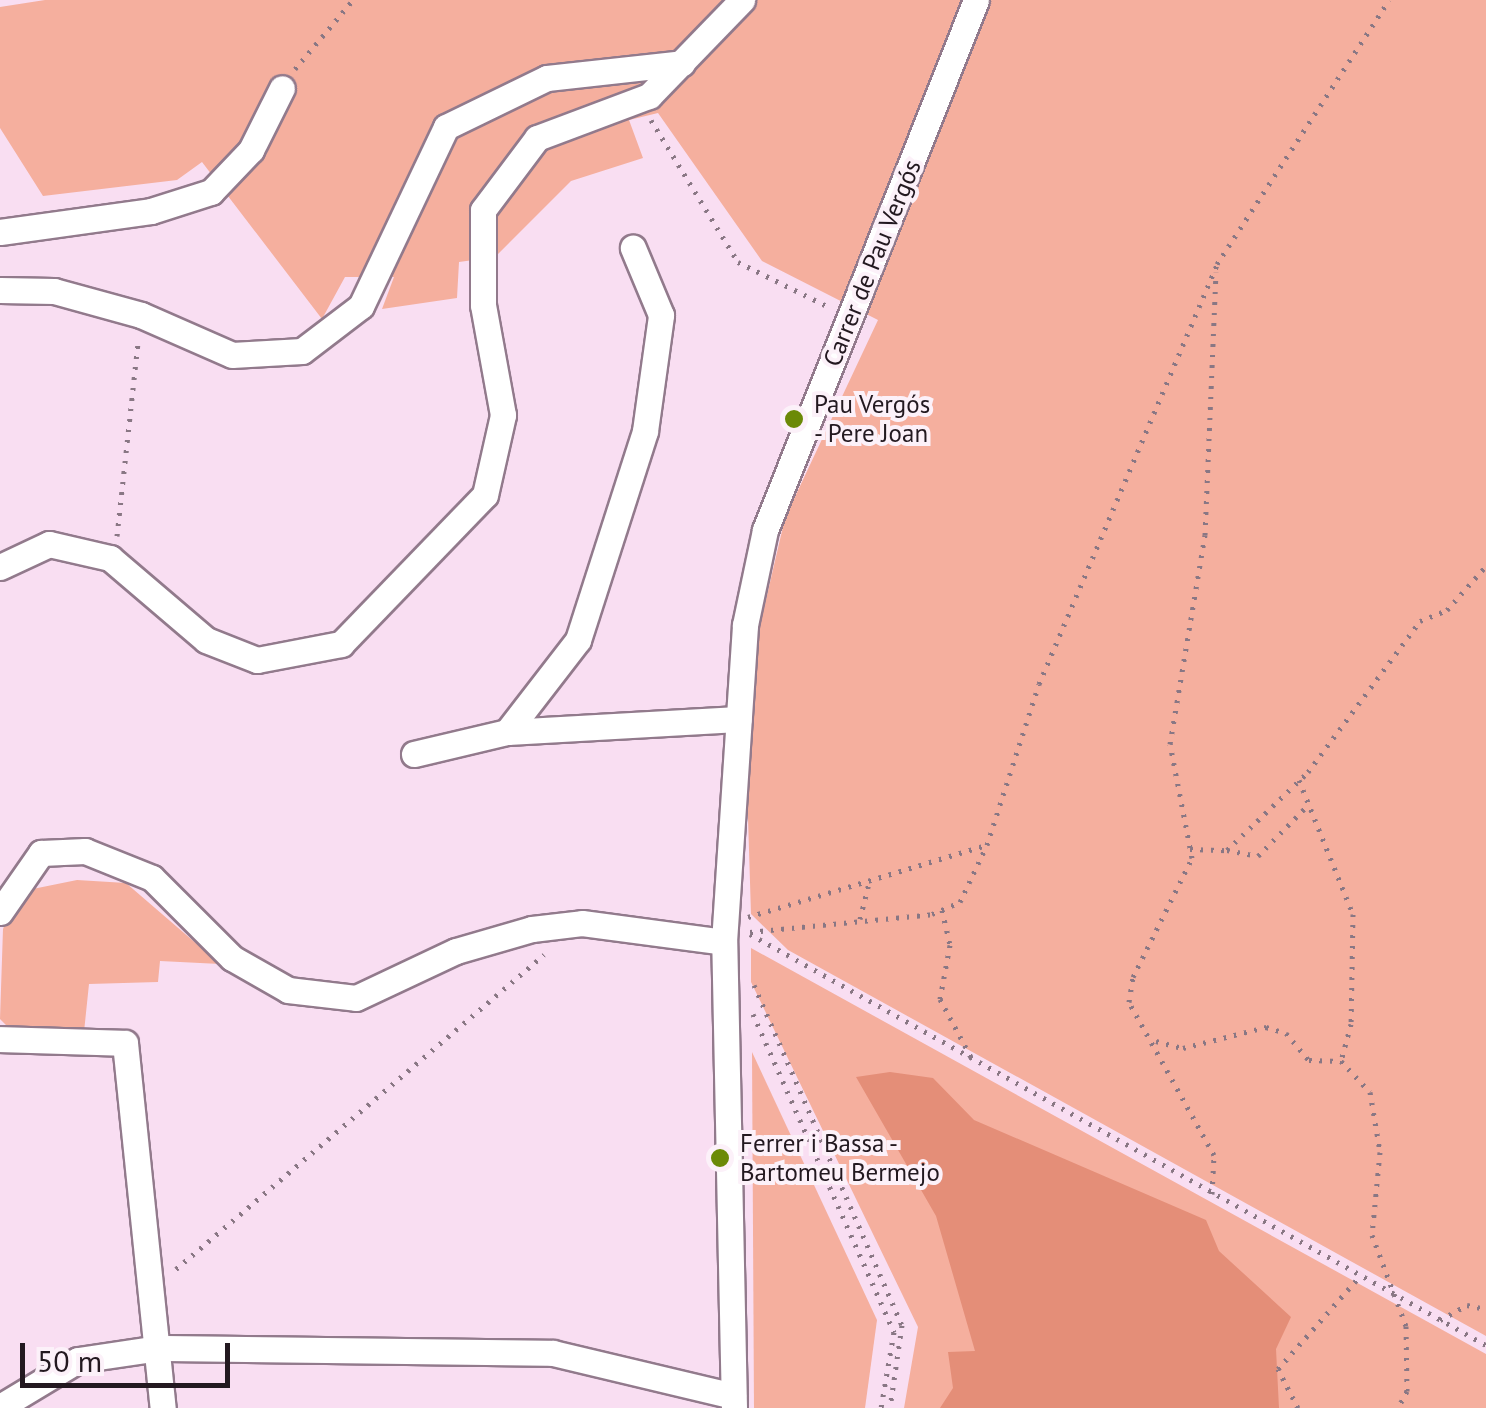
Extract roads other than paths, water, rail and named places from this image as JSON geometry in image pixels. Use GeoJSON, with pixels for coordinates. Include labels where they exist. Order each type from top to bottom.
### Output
{"type":"FeatureCollection","features":[{"type":"Feature","properties":{"kind":"street"},"geometry":{"type":"LineString","coordinates":[[0,568],[49,544],[114,562],[206,640],[256,660],[340,644],[485,495],[504,415],[484,304],[483,210],[537,138],[640,100],[742,0]]}},
{"type":"Feature","properties":{"kind":"street","name":"Carrer de Pau Vergós"},"geometry":{"type":"LineString","coordinates":[[734,1402],[738,720],[765,530],[976,0]]}},
{"type":"Feature","properties":{"kind":"street"},"geometry":{"type":"LineString","coordinates":[[0,290],[54,291],[141,315],[232,354],[302,351],[361,306],[446,127],[547,78],[682,63]]}},
{"type":"Feature","properties":{"kind":"street"},"geometry":{"type":"LineString","coordinates":[[0,232],[151,211],[212,192],[251,150],[282,88]]}},
{"type":"Feature","properties":{"kind":"street"},"geometry":{"type":"LineString","coordinates":[[507,732],[578,640],[650,412],[661,315],[633,248]]}},
{"type":"Feature","properties":{"kind":"street"},"geometry":{"type":"LineString","coordinates":[[414,754],[507,732],[738,720]]}},
{"type":"Feature","properties":{"kind":"street"},"geometry":{"type":"LineString","coordinates":[[0,912],[41,854],[84,852],[152,878],[232,958],[288,990],[356,998],[456,951],[582,923],[739,932]]}},
{"type":"Feature","properties":{"kind":"street"},"geometry":{"type":"LineString","coordinates":[[0,1039],[124,1043],[163,1408]]}},
{"type":"Feature","properties":{"kind":"street"},"geometry":{"type":"LineString","coordinates":[[0,1407],[78,1360],[158,1348],[553,1353],[734,1402]]}},
{"type":"Feature","properties":{"kind":"place","name":"Pau Vergós - Pere Joan"},"geometry":{"type":"Point","coordinates":[794,419]}},
{"type":"Feature","properties":{"kind":"place","name":"Ferrer i Bassa - Bartomeu Bermejo"},"geometry":{"type":"Point","coordinates":[720,1158]}}]}
